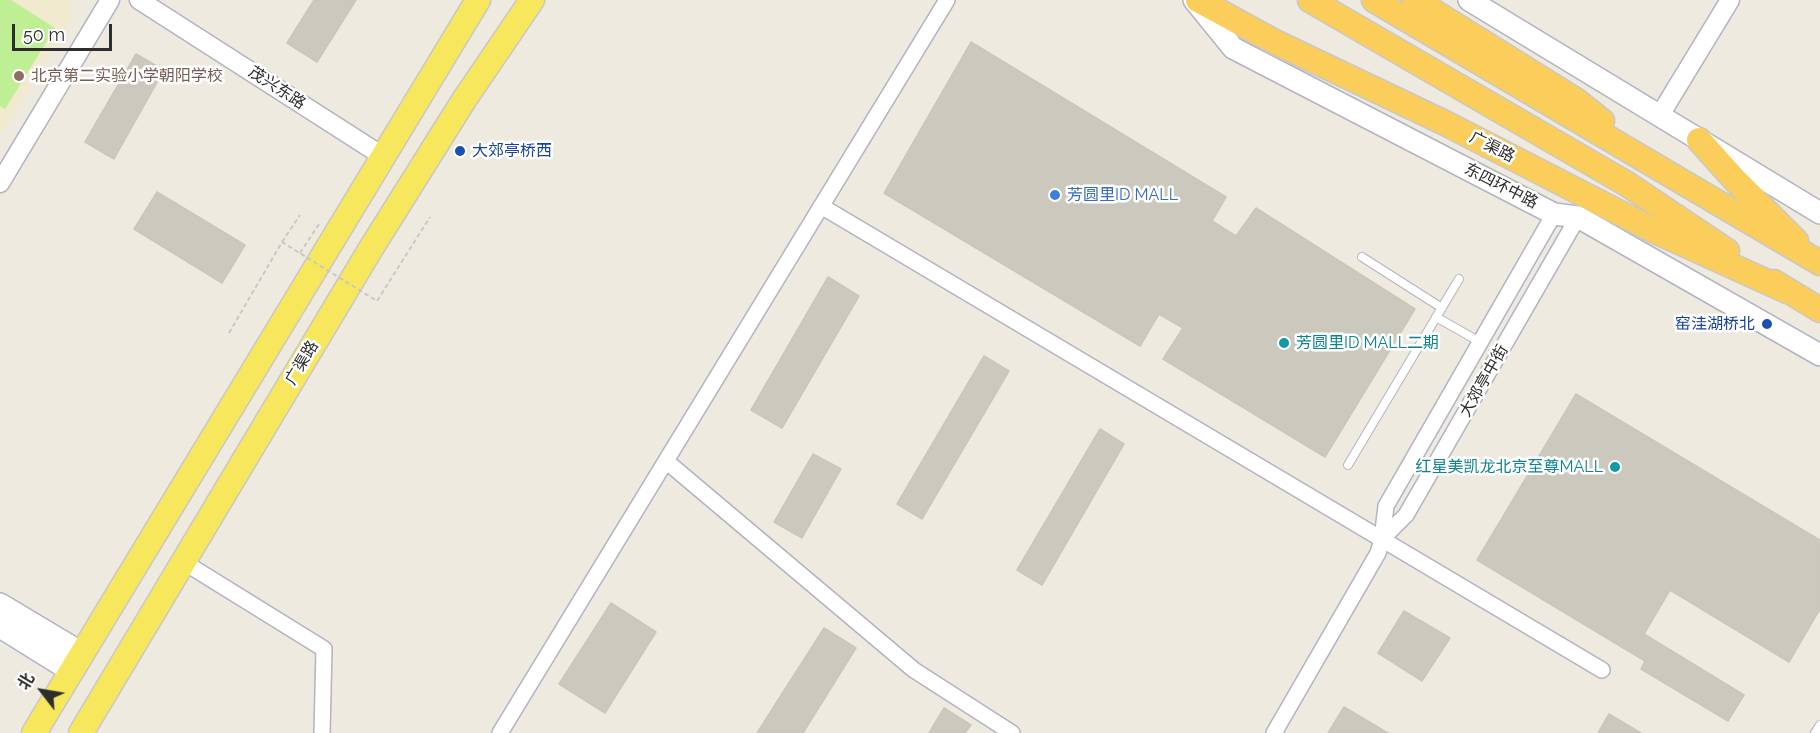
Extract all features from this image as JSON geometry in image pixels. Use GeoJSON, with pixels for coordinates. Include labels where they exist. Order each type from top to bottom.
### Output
{"type":"FeatureCollection","features":[{"type":"Feature","properties":{"kind":"highway","name":"广渠路"},"geometry":{"type":"LineString","coordinates":[[1196,0],[1277,43],[1445,123],[1654,231],[1787,291]]}},
{"type":"Feature","properties":{"kind":"highway"},"geometry":{"type":"LineString","coordinates":[[1310,0],[1627,184],[1787,291],[1820,310]]}},
{"type":"Feature","properties":{"kind":"highway"},"geometry":{"type":"LineString","coordinates":[[1374,0],[1816,261]]}},
{"type":"Feature","properties":{"kind":"highway"},"geometry":{"type":"LineString","coordinates":[[1415,0],[1577,101],[1685,184]]}},
{"type":"Feature","properties":{"kind":"highway"},"geometry":{"type":"LineString","coordinates":[[1700,140],[1734,179],[1816,261]]}},
{"type":"Feature","properties":{"kind":"main road"},"geometry":{"type":"LineString","coordinates":[[34,733],[478,0]]}},
{"type":"Feature","properties":{"kind":"main road","name":"广渠路"},"geometry":{"type":"LineString","coordinates":[[81,733],[370,250],[464,100],[532,0]]}},
{"type":"Feature","properties":{"kind":"main road","name":"东四环中路"},"geometry":{"type":"LineString","coordinates":[[1196,0],[1233,48],[1554,214],[1578,217],[1820,355]]}},
{"type":"Feature","properties":{"kind":"main road"},"geometry":{"type":"LineString","coordinates":[[1468,0],[1820,213]]}},
{"type":"Feature","properties":{"kind":"main road"},"geometry":{"type":"LineString","coordinates":[[0,604],[76,662]]}},
{"type":"Feature","properties":{"kind":"main road"},"geometry":{"type":"LineString","coordinates":[[0,627],[76,662]]}},
{"type":"Feature","properties":{"kind":"street"},"geometry":{"type":"LineString","coordinates":[[0,183],[110,0]]}},
{"type":"Feature","properties":{"kind":"street","name":"茂兴东路"},"geometry":{"type":"LineString","coordinates":[[139,0],[384,157]]}},
{"type":"Feature","properties":{"kind":"street"},"geometry":{"type":"LineString","coordinates":[[500,733],[947,0]]}},
{"type":"Feature","properties":{"kind":"street"},"geometry":{"type":"LineString","coordinates":[[1660,115],[1730,0]]}},
{"type":"Feature","properties":{"kind":"street"},"geometry":{"type":"LineString","coordinates":[[821,206],[1602,670]]}},
{"type":"Feature","properties":{"kind":"street","name":"大郊亭中街"},"geometry":{"type":"LineString","coordinates":[[1274,733],[1378,553],[1386,506],[1554,214]]}},
{"type":"Feature","properties":{"kind":"street","name":"大郊亭中街"},"geometry":{"type":"LineString","coordinates":[[1382,539],[1406,515],[1578,217]]}},
{"type":"Feature","properties":{"kind":"street"},"geometry":{"type":"LineString","coordinates":[[666,461],[914,670],[1012,733]]}},
{"type":"Feature","properties":{"kind":"street"},"geometry":{"type":"LineString","coordinates":[[182,561],[324,650],[322,733]]}},
{"type":"Feature","properties":{"kind":"lane"},"geometry":{"type":"LineString","coordinates":[[1362,257],[1442,308]]}},
{"type":"Feature","properties":{"kind":"lane"},"geometry":{"type":"LineString","coordinates":[[1348,465],[1459,279]]}},
{"type":"Feature","properties":{"kind":"lane"},"geometry":{"type":"LineString","coordinates":[[1436,317],[1480,342]]}},
{"type":"Feature","properties":{"kind":"lane"},"geometry":{"type":"LineString","coordinates":[[1815,733],[1820,725]]}},
{"type":"Feature","properties":{"kind":"path"},"geometry":{"type":"LineString","coordinates":[[230,333],[300,215]]}},
{"type":"Feature","properties":{"kind":"path"},"geometry":{"type":"LineString","coordinates":[[282,242],[377,301],[430,217]]}},
{"type":"Feature","properties":{"kind":"path"},"geometry":{"type":"LineString","coordinates":[[300,254],[318,224]]}},
{"type":"Feature","properties":{"kind":"shaded area","name":"北京第二实验小学朝阳学校"},"geometry":{"type":"Polygon","coordinates":[[[0,0],[70,0],[71,21],[3,132],[0,130],[0,0]]]}},
{"type":"Feature","properties":{"kind":"green space"},"geometry":{"type":"Polygon","coordinates":[[[0,0],[11,0],[55,28],[5,109],[0,106],[0,0]]]}},
{"type":"Feature","properties":{"kind":"building"},"geometry":{"type":"Polygon","coordinates":[[[314,0],[356,0],[317,62],[287,43],[314,0]]]}},
{"type":"Feature","properties":{"kind":"building","name":"芳圆里ID MALL"},"geometry":{"type":"Polygon","coordinates":[[[971,42],[1226,197],[1212,221],[1236,236],[1256,208],[1415,309],[1325,457],[1163,359],[1183,328],[1159,314],[1140,346],[884,193],[971,42]]]}},
{"type":"Feature","properties":{"kind":"building"},"geometry":{"type":"Polygon","coordinates":[[[136,54],[164,70],[114,159],[85,142],[136,54]]]}},
{"type":"Feature","properties":{"kind":"building"},"geometry":{"type":"Polygon","coordinates":[[[157,192],[245,245],[222,283],[134,229],[157,192]]]}},
{"type":"Feature","properties":{"kind":"building"},"geometry":{"type":"Polygon","coordinates":[[[828,277],[859,296],[782,428],[751,410],[828,277]]]}},
{"type":"Feature","properties":{"kind":"building"},"geometry":{"type":"Polygon","coordinates":[[[984,356],[1009,371],[922,519],[897,504],[984,356]]]}},
{"type":"Feature","properties":{"kind":"building","name":"红星美凯龙北京至尊MALL"},"geometry":{"type":"Polygon","coordinates":[[[1576,394],[1820,540],[1820,609],[1789,662],[1670,590],[1644,634],[1744,695],[1728,721],[1641,669],[1645,661],[1477,560],[1576,394]]]}},
{"type":"Feature","properties":{"kind":"building"},"geometry":{"type":"Polygon","coordinates":[[[1100,429],[1124,444],[1042,585],[1017,570],[1100,429]]]}},
{"type":"Feature","properties":{"kind":"building"},"geometry":{"type":"Polygon","coordinates":[[[813,454],[841,469],[802,538],[774,522],[813,454]]]}},
{"type":"Feature","properties":{"kind":"building"},"geometry":{"type":"Polygon","coordinates":[[[611,603],[656,632],[605,713],[559,684],[611,603]]]}},
{"type":"Feature","properties":{"kind":"building"},"geometry":{"type":"Polygon","coordinates":[[[1404,611],[1450,638],[1422,681],[1378,653],[1404,611]]]}},
{"type":"Feature","properties":{"kind":"building"},"geometry":{"type":"Polygon","coordinates":[[[824,628],[856,648],[803,733],[757,733],[824,628]]]}},
{"type":"Feature","properties":{"kind":"building"},"geometry":{"type":"Polygon","coordinates":[[[1344,707],[1388,733],[1328,733],[1344,707]]]}},
{"type":"Feature","properties":{"kind":"building"},"geometry":{"type":"Polygon","coordinates":[[[944,708],[971,725],[965,733],[929,733],[944,708]]]}},
{"type":"Feature","properties":{"kind":"building"},"geometry":{"type":"Polygon","coordinates":[[[1609,714],[1641,733],[1598,733],[1609,714]]]}},
{"type":"Feature","properties":{"kind":"place","name":"北京第二实验小学朝阳学校"},"geometry":{"type":"Point","coordinates":[19,76]}},
{"type":"Feature","properties":{"kind":"place","name":"大郊亭桥西"},"geometry":{"type":"Point","coordinates":[460,151]}},
{"type":"Feature","properties":{"kind":"place","name":"芳圆里ID MALL"},"geometry":{"type":"Point","coordinates":[1055,195]}},
{"type":"Feature","properties":{"kind":"place","name":"窑洼湖桥北"},"geometry":{"type":"Point","coordinates":[1767,324]}},
{"type":"Feature","properties":{"kind":"place","name":"芳圆里ID MALL二期"},"geometry":{"type":"Point","coordinates":[1284,343]}},
{"type":"Feature","properties":{"kind":"place","name":"红星美凯龙北京至尊MALL"},"geometry":{"type":"Point","coordinates":[1615,467]}}]}
